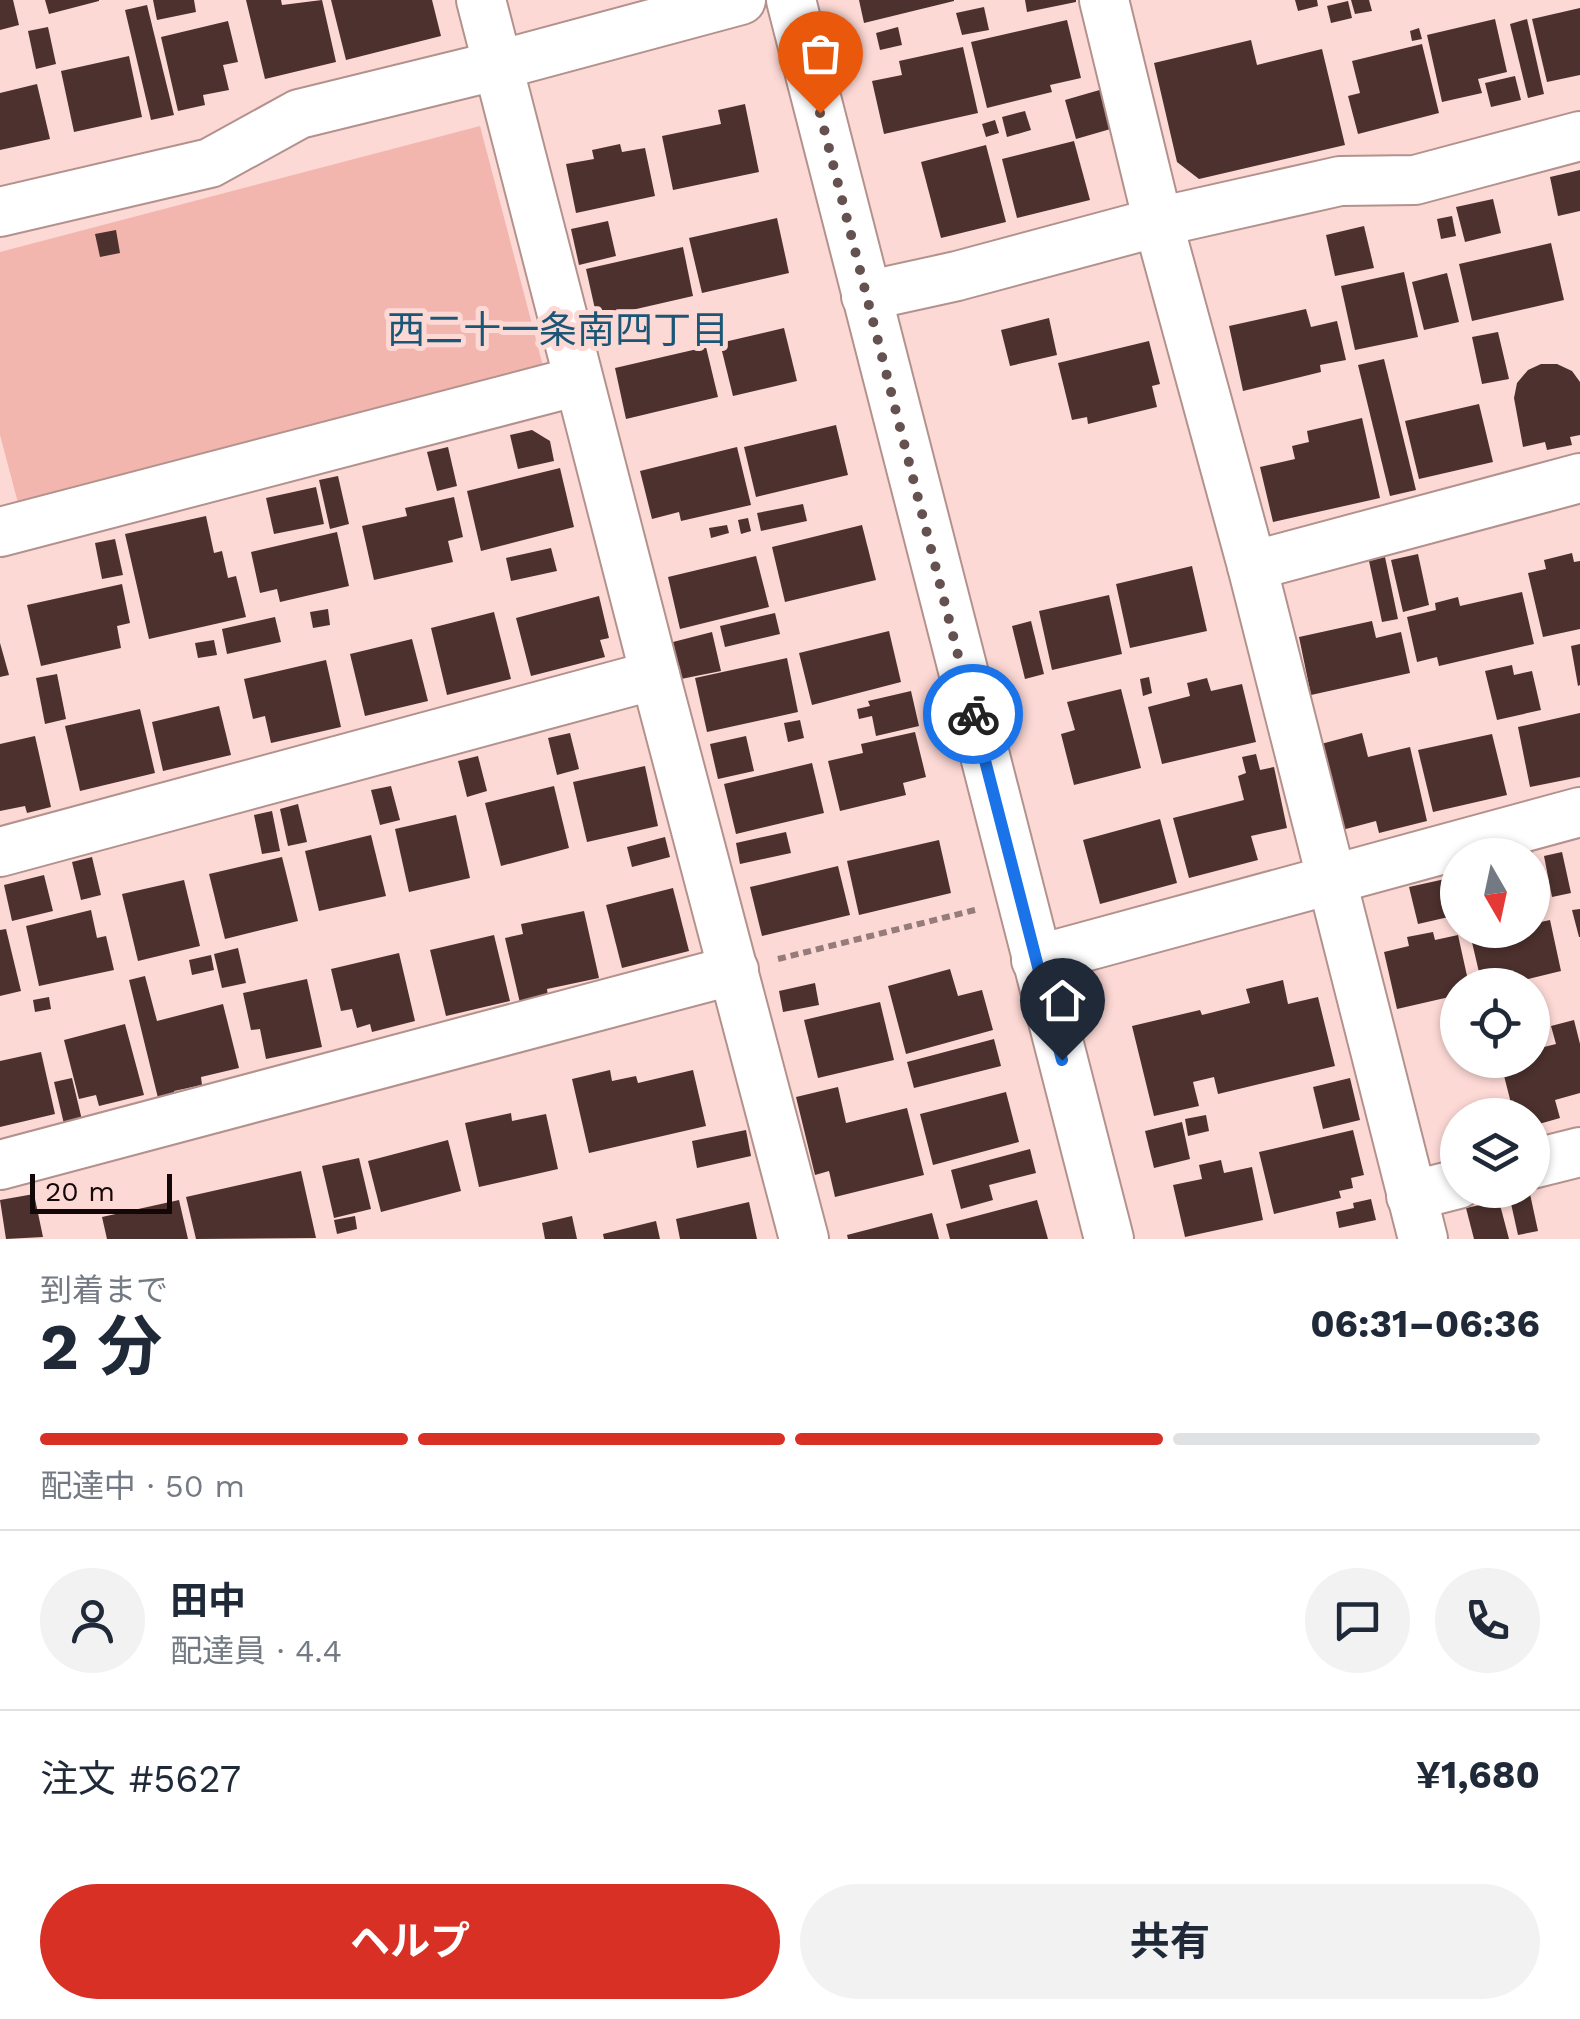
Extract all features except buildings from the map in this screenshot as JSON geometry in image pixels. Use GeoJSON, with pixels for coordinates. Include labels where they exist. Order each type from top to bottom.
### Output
{"type":"FeatureCollection","features":[{"type":"Feature","properties":{"kind":"street"},"geometry":{"type":"LineString","coordinates":[[481,0],[654,676],[804,1239]]}},
{"type":"Feature","properties":{"kind":"street"},"geometry":{"type":"LineString","coordinates":[[0,212],[210,163],[298,114],[741,0]]}},
{"type":"Feature","properties":{"kind":"street"},"geometry":{"type":"LineString","coordinates":[[791,0],[1110,1239]]}},
{"type":"Feature","properties":{"kind":"street"},"geometry":{"type":"LineString","coordinates":[[1104,0],[1417,1218],[1440,1199]]}},
{"type":"Feature","properties":{"kind":"street"},"geometry":{"type":"LineString","coordinates":[[866,296],[1158,222],[1340,181],[1415,180],[1580,136]]}},
{"type":"Feature","properties":{"kind":"street"},"geometry":{"type":"LineString","coordinates":[[0,532],[578,380]]}},
{"type":"Feature","properties":{"kind":"street"},"geometry":{"type":"LineString","coordinates":[[1252,566],[1580,478]]}},
{"type":"Feature","properties":{"kind":"street"},"geometry":{"type":"LineString","coordinates":[[0,852],[654,676]]}},
{"type":"Feature","properties":{"kind":"street"},"geometry":{"type":"LineString","coordinates":[[1036,960],[1580,812]]}},
{"type":"Feature","properties":{"kind":"street"},"geometry":{"type":"LineString","coordinates":[[0,1165],[734,970]]}},
{"type":"Feature","properties":{"kind":"street"},"geometry":{"type":"LineString","coordinates":[[1550,1160],[1580,1152]]}},
{"type":"Feature","properties":{"kind":"path"},"geometry":{"type":"LineString","coordinates":[[971,896],[980,928]]}},
{"type":"Feature","properties":{"kind":"path"},"geometry":{"type":"LineString","coordinates":[[734,970],[975,910]]}},
{"type":"Feature","properties":{"kind":"shaded area"},"geometry":{"type":"Polygon","coordinates":[[[480,126],[543,366],[18,503],[0,435],[0,252],[480,126]]]}},
{"type":"Feature","properties":{"kind":"way so far"},"geometry":{"type":"LineString","coordinates":[[820,113],[973,714]]}},
{"type":"Feature","properties":{"kind":"district","name":"西二十一条南四丁目"},"geometry":{"type":"Point","coordinates":[558,330]}},
{"type":"Feature","properties":{"kind":"route"},"geometry":{"type":"LineString","coordinates":[[973,714],[1062,1060]]}}]}
